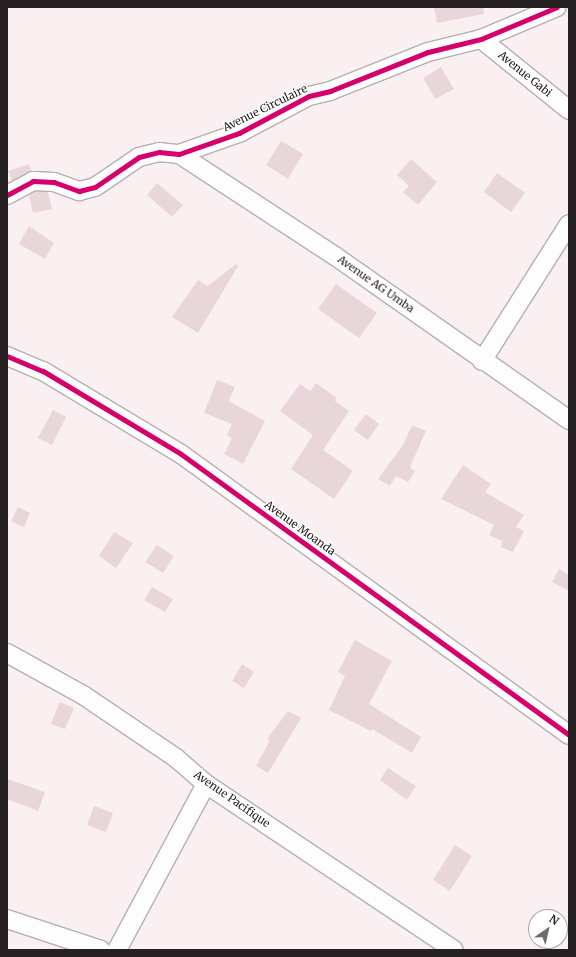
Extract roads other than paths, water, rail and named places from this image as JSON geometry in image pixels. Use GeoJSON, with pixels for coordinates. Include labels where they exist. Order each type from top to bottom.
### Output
{"type":"FeatureCollection","features":[{"type":"Feature","properties":{"kind":"street","name":"Avenue Circulaire"},"geometry":{"type":"LineString","coordinates":[[7,195],[33,181],[54,182],[79,191],[95,187],[139,157],[159,152],[179,154],[239,133],[309,96],[330,91],[428,52],[480,39],[557,7]]}},
{"type":"Feature","properties":{"kind":"street","name":"Avenue Gabi"},"geometry":{"type":"LineString","coordinates":[[480,39],[569,110]]}},
{"type":"Feature","properties":{"kind":"street","name":"Avenue AG Umba"},"geometry":{"type":"LineString","coordinates":[[179,154],[342,261],[482,361],[569,420]]}},
{"type":"Feature","properties":{"kind":"street"},"geometry":{"type":"LineString","coordinates":[[482,361],[569,224]]}},
{"type":"Feature","properties":{"kind":"street","name":"Avenue Moanda"},"geometry":{"type":"LineString","coordinates":[[7,356],[43,371],[182,454],[569,735]]}},
{"type":"Feature","properties":{"kind":"street","name":"Avenue Pacifique"},"geometry":{"type":"LineString","coordinates":[[7,653],[83,695],[176,758],[206,784],[454,950]]}},
{"type":"Feature","properties":{"kind":"street"},"geometry":{"type":"LineString","coordinates":[[117,950],[206,784]]}},
{"type":"Feature","properties":{"kind":"street"},"geometry":{"type":"LineString","coordinates":[[7,919],[102,950]]}}]}
